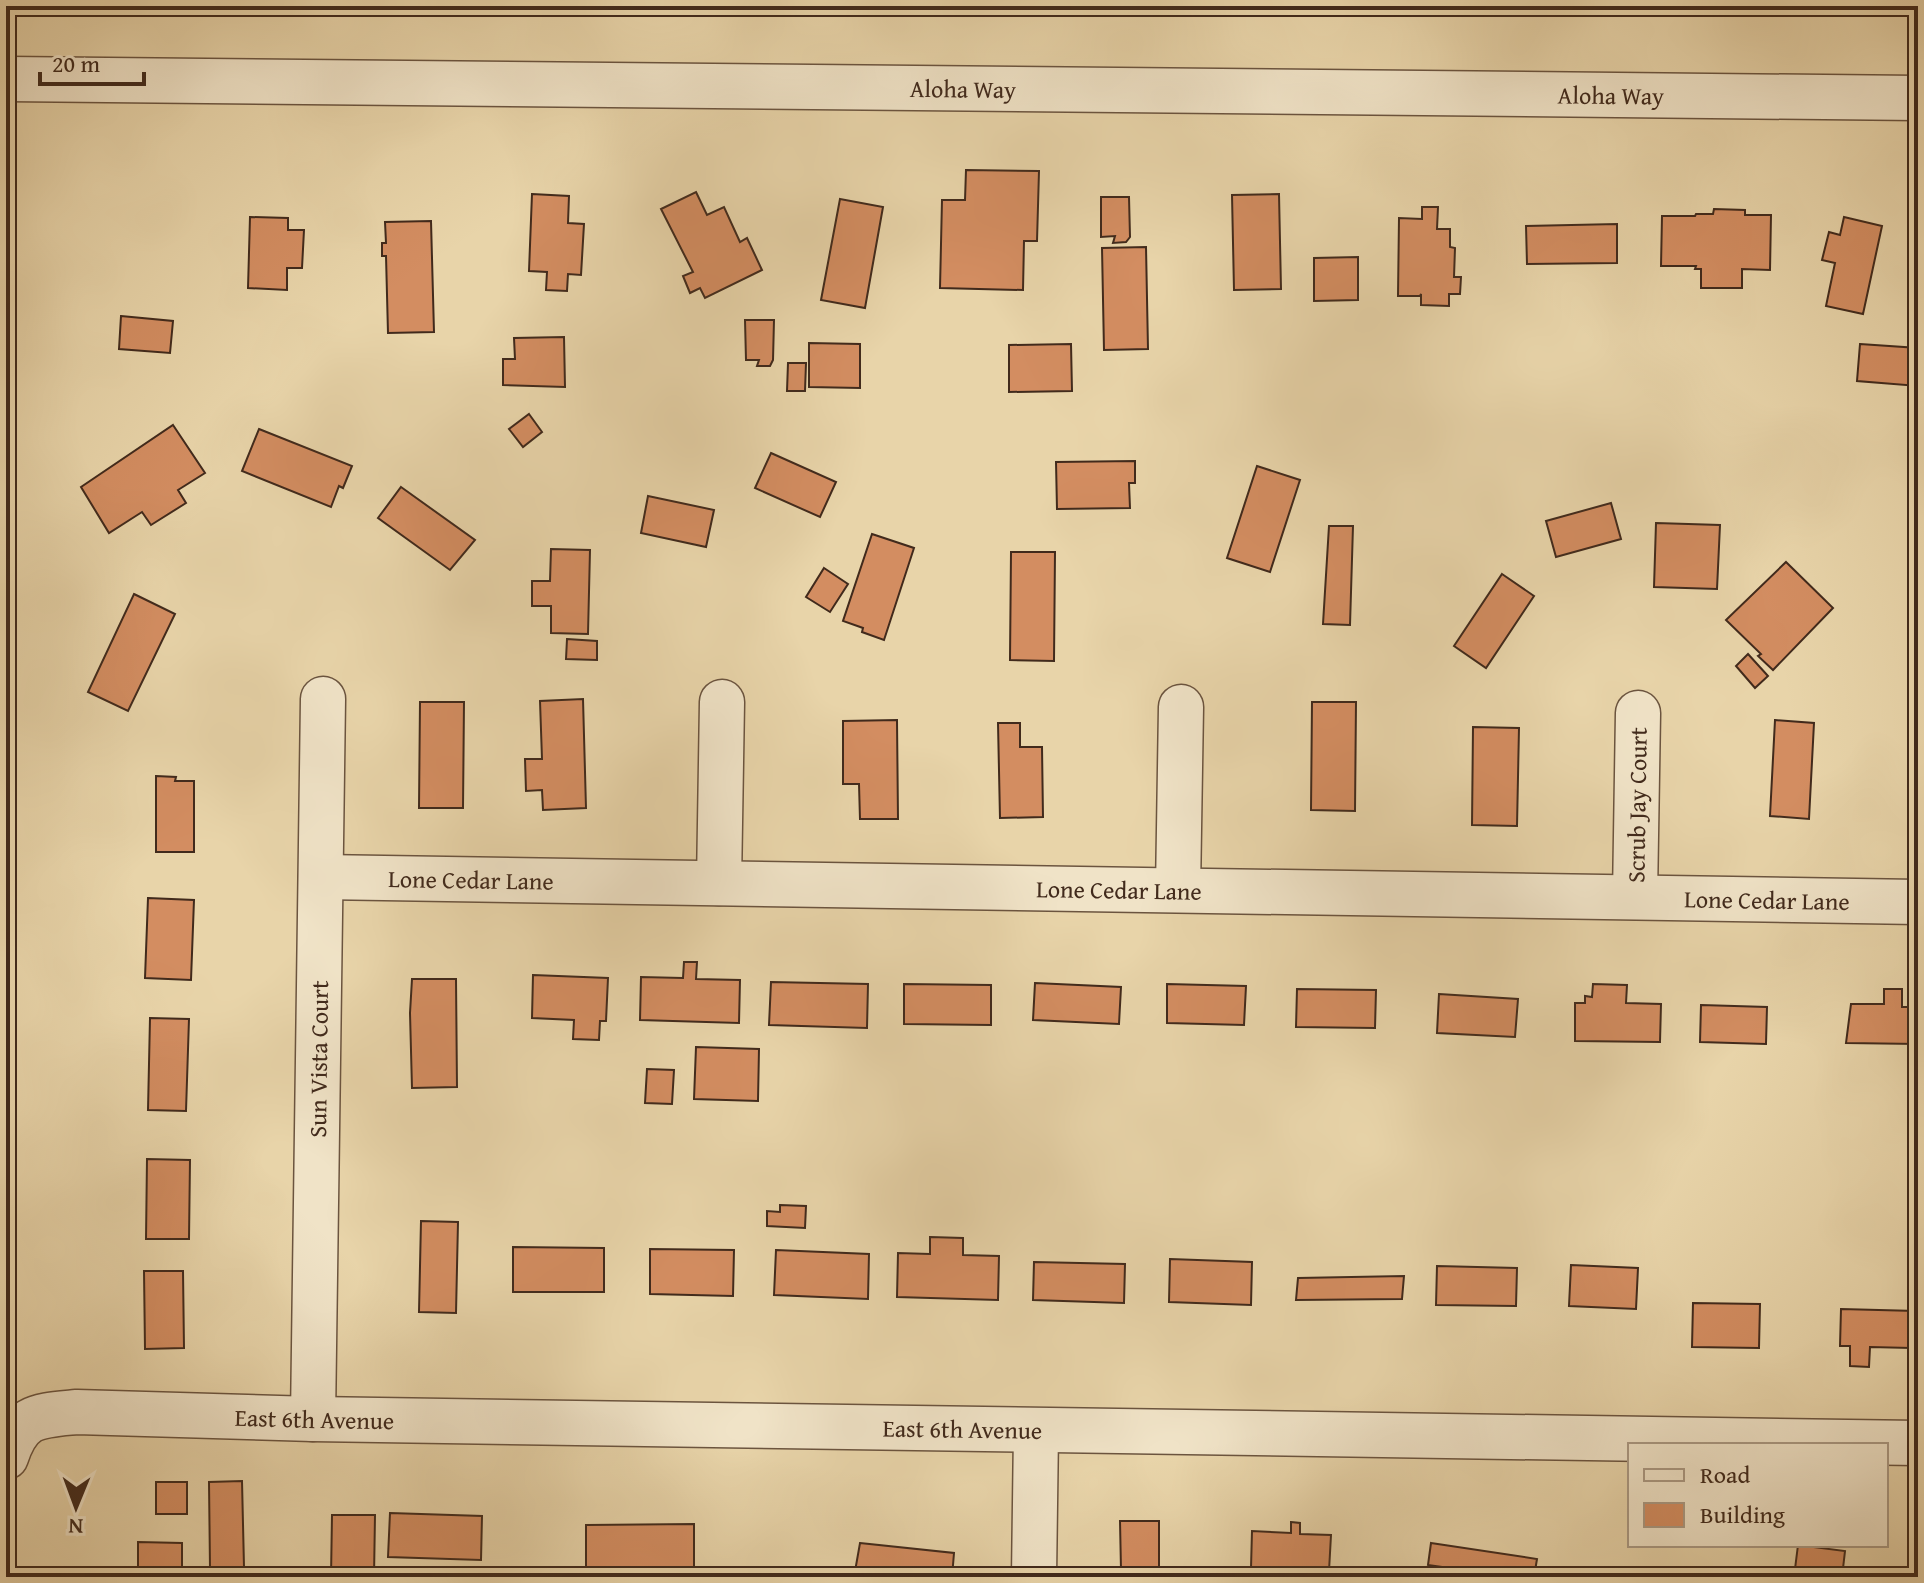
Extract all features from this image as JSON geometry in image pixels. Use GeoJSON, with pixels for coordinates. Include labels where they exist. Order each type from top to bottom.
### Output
{"type":"FeatureCollection","features":[{"type":"Feature","properties":{"kind":"street","name":"Aloha Way"},"geometry":{"type":"LineString","coordinates":[[7,79],[1918,98]]}},
{"type":"Feature","properties":{"kind":"street","name":"Sun Vista Court"},"geometry":{"type":"LineString","coordinates":[[313,1419],[323,699]]}},
{"type":"Feature","properties":{"kind":"street"},"geometry":{"type":"LineString","coordinates":[[719,883],[722,702]]}},
{"type":"Feature","properties":{"kind":"street"},"geometry":{"type":"LineString","coordinates":[[1178,890],[1181,707]]}},
{"type":"Feature","properties":{"kind":"street","name":"Scrub Jay Court"},"geometry":{"type":"LineString","coordinates":[[1635,897],[1638,713]]}},
{"type":"Feature","properties":{"kind":"street","name":"Lone Cedar Lane"},"geometry":{"type":"LineString","coordinates":[[321,877],[1918,902]]}},
{"type":"Feature","properties":{"kind":"street","name":"East 6th Avenue"},"geometry":{"type":"LineString","coordinates":[[10,1445],[38,1416],[77,1412],[313,1419],[1918,1443]]}},
{"type":"Feature","properties":{"kind":"street"},"geometry":{"type":"LineString","coordinates":[[1034,1577],[1036,1431]]}},
{"type":"Feature","properties":{"kind":"building"},"geometry":{"type":"Polygon","coordinates":[[[966,170],[1039,171],[1037,241],[1024,241],[1023,290],[940,288],[942,200],[965,200],[966,170]]]}},
{"type":"Feature","properties":{"kind":"building"},"geometry":{"type":"Polygon","coordinates":[[[696,192],[707,215],[724,207],[740,242],[747,238],[762,270],[705,298],[700,288],[690,293],[683,276],[693,272],[661,209],[696,192]]]}},
{"type":"Feature","properties":{"kind":"building"},"geometry":{"type":"Polygon","coordinates":[[[532,194],[569,196],[568,223],[584,224],[581,275],[568,274],[567,291],[546,290],[547,272],[529,271],[532,194]]]}},
{"type":"Feature","properties":{"kind":"building"},"geometry":{"type":"Polygon","coordinates":[[[1279,194],[1281,289],[1234,290],[1232,195],[1279,194]]]}},
{"type":"Feature","properties":{"kind":"building"},"geometry":{"type":"Polygon","coordinates":[[[1101,197],[1129,197],[1130,237],[1126,242],[1113,243],[1115,236],[1101,237],[1101,197]]]}},
{"type":"Feature","properties":{"kind":"building"},"geometry":{"type":"Polygon","coordinates":[[[840,199],[883,207],[865,308],[821,300],[840,199]]]}},
{"type":"Feature","properties":{"kind":"building"},"geometry":{"type":"Polygon","coordinates":[[[1422,207],[1438,207],[1437,229],[1450,229],[1450,247],[1455,248],[1454,277],[1461,277],[1460,294],[1449,294],[1449,306],[1421,305],[1421,294],[1398,296],[1399,218],[1422,219],[1422,207]]]}},
{"type":"Feature","properties":{"kind":"building"},"geometry":{"type":"Polygon","coordinates":[[[1714,209],[1745,210],[1745,215],[1771,215],[1770,270],[1742,269],[1742,288],[1701,288],[1701,269],[1695,269],[1696,266],[1661,266],[1662,216],[1713,214],[1714,209]]]}},
{"type":"Feature","properties":{"kind":"building"},"geometry":{"type":"Polygon","coordinates":[[[250,217],[288,218],[288,230],[304,230],[302,268],[287,268],[287,290],[248,288],[250,217]]]}},
{"type":"Feature","properties":{"kind":"building"},"geometry":{"type":"Polygon","coordinates":[[[1844,217],[1882,226],[1863,314],[1826,306],[1835,263],[1822,260],[1829,232],[1840,235],[1844,217]]]}},
{"type":"Feature","properties":{"kind":"building"},"geometry":{"type":"Polygon","coordinates":[[[431,221],[434,332],[388,333],[386,256],[382,256],[382,243],[386,243],[385,222],[431,221]]]}},
{"type":"Feature","properties":{"kind":"building"},"geometry":{"type":"Polygon","coordinates":[[[1617,224],[1617,263],[1527,264],[1526,226],[1617,224]]]}},
{"type":"Feature","properties":{"kind":"building"},"geometry":{"type":"Polygon","coordinates":[[[1146,247],[1148,349],[1104,350],[1102,248],[1146,247]]]}},
{"type":"Feature","properties":{"kind":"building"},"geometry":{"type":"Polygon","coordinates":[[[1358,257],[1358,300],[1314,301],[1314,258],[1358,257]]]}},
{"type":"Feature","properties":{"kind":"building"},"geometry":{"type":"Polygon","coordinates":[[[121,316],[173,321],[170,353],[119,349],[121,316]]]}},
{"type":"Feature","properties":{"kind":"building"},"geometry":{"type":"Polygon","coordinates":[[[745,320],[774,320],[773,360],[770,366],[757,366],[759,360],[746,360],[745,320]]]}},
{"type":"Feature","properties":{"kind":"building"},"geometry":{"type":"Polygon","coordinates":[[[564,337],[565,387],[503,385],[503,359],[515,359],[514,338],[564,337]]]}},
{"type":"Feature","properties":{"kind":"building"},"geometry":{"type":"Polygon","coordinates":[[[809,343],[860,344],[860,388],[809,387],[809,343]]]}},
{"type":"Feature","properties":{"kind":"building"},"geometry":{"type":"Polygon","coordinates":[[[1071,344],[1072,391],[1009,392],[1009,345],[1071,344]]]}},
{"type":"Feature","properties":{"kind":"building"},"geometry":{"type":"Polygon","coordinates":[[[1860,344],[1918,348],[1918,386],[1857,381],[1860,344]]]}},
{"type":"Feature","properties":{"kind":"building"},"geometry":{"type":"Polygon","coordinates":[[[788,363],[806,363],[805,391],[787,391],[788,363]]]}},
{"type":"Feature","properties":{"kind":"building"},"geometry":{"type":"Polygon","coordinates":[[[529,414],[542,432],[523,447],[509,429],[529,414]]]}},
{"type":"Feature","properties":{"kind":"building"},"geometry":{"type":"Polygon","coordinates":[[[173,425],[205,473],[178,490],[186,503],[151,525],[142,512],[109,533],[81,487],[173,425]]]}},
{"type":"Feature","properties":{"kind":"building"},"geometry":{"type":"Polygon","coordinates":[[[259,429],[352,466],[343,488],[339,486],[331,507],[242,471],[259,429]]]}},
{"type":"Feature","properties":{"kind":"building"},"geometry":{"type":"Polygon","coordinates":[[[771,453],[836,482],[820,517],[755,488],[771,453]]]}},
{"type":"Feature","properties":{"kind":"building"},"geometry":{"type":"Polygon","coordinates":[[[1135,461],[1135,483],[1129,483],[1130,508],[1057,509],[1056,462],[1135,461]]]}},
{"type":"Feature","properties":{"kind":"building"},"geometry":{"type":"Polygon","coordinates":[[[1257,466],[1300,480],[1270,572],[1227,558],[1257,466]]]}},
{"type":"Feature","properties":{"kind":"building"},"geometry":{"type":"Polygon","coordinates":[[[401,487],[475,540],[450,570],[378,518],[401,487]]]}},
{"type":"Feature","properties":{"kind":"building"},"geometry":{"type":"Polygon","coordinates":[[[648,496],[714,510],[706,547],[641,533],[648,496]]]}},
{"type":"Feature","properties":{"kind":"building"},"geometry":{"type":"Polygon","coordinates":[[[1611,503],[1621,539],[1556,557],[1546,521],[1611,503]]]}},
{"type":"Feature","properties":{"kind":"building"},"geometry":{"type":"Polygon","coordinates":[[[1656,523],[1720,525],[1717,589],[1654,587],[1656,523]]]}},
{"type":"Feature","properties":{"kind":"building"},"geometry":{"type":"Polygon","coordinates":[[[1329,526],[1353,526],[1350,625],[1323,624],[1329,526]]]}},
{"type":"Feature","properties":{"kind":"building"},"geometry":{"type":"Polygon","coordinates":[[[872,534],[914,548],[884,640],[843,621],[872,534]]]}},
{"type":"Feature","properties":{"kind":"building"},"geometry":{"type":"Polygon","coordinates":[[[551,549],[590,550],[588,634],[551,633],[551,606],[532,606],[532,581],[550,581],[551,549]]]}},
{"type":"Feature","properties":{"kind":"building"},"geometry":{"type":"Polygon","coordinates":[[[1011,552],[1055,552],[1054,661],[1010,660],[1011,552]]]}},
{"type":"Feature","properties":{"kind":"building"},"geometry":{"type":"Polygon","coordinates":[[[1786,562],[1833,608],[1773,670],[1726,620],[1786,562]]]}},
{"type":"Feature","properties":{"kind":"building"},"geometry":{"type":"Polygon","coordinates":[[[824,568],[848,584],[830,612],[806,597],[824,568]]]}},
{"type":"Feature","properties":{"kind":"building"},"geometry":{"type":"Polygon","coordinates":[[[1502,574],[1534,596],[1486,668],[1454,646],[1502,574]]]}},
{"type":"Feature","properties":{"kind":"building"},"geometry":{"type":"Polygon","coordinates":[[[134,594],[175,614],[128,711],[88,692],[134,594]]]}},
{"type":"Feature","properties":{"kind":"building"},"geometry":{"type":"Polygon","coordinates":[[[567,639],[597,641],[597,660],[566,659],[567,639]]]}},
{"type":"Feature","properties":{"kind":"building"},"geometry":{"type":"Polygon","coordinates":[[[1748,654],[1768,676],[1755,688],[1736,666],[1748,654]]]}},
{"type":"Feature","properties":{"kind":"building"},"geometry":{"type":"Polygon","coordinates":[[[583,699],[586,808],[543,810],[542,790],[526,791],[525,759],[542,759],[540,701],[583,699]]]}},
{"type":"Feature","properties":{"kind":"building"},"geometry":{"type":"Polygon","coordinates":[[[420,702],[464,702],[463,808],[419,808],[420,702]]]}},
{"type":"Feature","properties":{"kind":"building"},"geometry":{"type":"Polygon","coordinates":[[[1312,702],[1356,702],[1355,811],[1311,810],[1312,702]]]}},
{"type":"Feature","properties":{"kind":"building"},"geometry":{"type":"Polygon","coordinates":[[[897,720],[898,819],[860,819],[859,784],[843,784],[843,721],[897,720]]]}},
{"type":"Feature","properties":{"kind":"building"},"geometry":{"type":"Polygon","coordinates":[[[1775,720],[1814,723],[1809,819],[1770,816],[1775,720]]]}},
{"type":"Feature","properties":{"kind":"building"},"geometry":{"type":"Polygon","coordinates":[[[998,723],[1020,723],[1020,747],[1042,747],[1043,817],[1000,818],[998,723]]]}},
{"type":"Feature","properties":{"kind":"building"},"geometry":{"type":"Polygon","coordinates":[[[1473,727],[1519,728],[1517,826],[1472,825],[1473,727]]]}},
{"type":"Feature","properties":{"kind":"building"},"geometry":{"type":"Polygon","coordinates":[[[156,776],[176,777],[175,781],[194,781],[194,852],[156,852],[156,776]]]}},
{"type":"Feature","properties":{"kind":"building"},"geometry":{"type":"Polygon","coordinates":[[[148,898],[194,900],[191,980],[145,978],[148,898]]]}},
{"type":"Feature","properties":{"kind":"building"},"geometry":{"type":"Polygon","coordinates":[[[684,962],[697,962],[696,979],[740,980],[739,1023],[640,1020],[641,977],[683,978],[684,962]]]}},
{"type":"Feature","properties":{"kind":"building"},"geometry":{"type":"Polygon","coordinates":[[[533,975],[608,978],[606,1021],[600,1021],[599,1040],[573,1039],[574,1020],[532,1018],[533,975]]]}},
{"type":"Feature","properties":{"kind":"building"},"geometry":{"type":"Polygon","coordinates":[[[412,979],[456,979],[457,1087],[412,1088],[412,979]]]}},
{"type":"Feature","properties":{"kind":"building"},"geometry":{"type":"Polygon","coordinates":[[[771,982],[868,984],[867,1028],[769,1025],[771,982]]]}},
{"type":"Feature","properties":{"kind":"building"},"geometry":{"type":"Polygon","coordinates":[[[1035,983],[1121,987],[1119,1024],[1033,1020],[1035,983]]]}},
{"type":"Feature","properties":{"kind":"building"},"geometry":{"type":"Polygon","coordinates":[[[904,984],[991,985],[991,1025],[904,1024],[904,984]]]}},
{"type":"Feature","properties":{"kind":"building"},"geometry":{"type":"Polygon","coordinates":[[[1167,984],[1246,986],[1244,1025],[1167,1023],[1167,984]]]}},
{"type":"Feature","properties":{"kind":"building"},"geometry":{"type":"Polygon","coordinates":[[[1593,984],[1627,985],[1626,1003],[1661,1004],[1660,1042],[1575,1041],[1575,1003],[1585,1003],[1585,996],[1592,997],[1593,984]]]}},
{"type":"Feature","properties":{"kind":"building"},"geometry":{"type":"Polygon","coordinates":[[[1297,989],[1376,990],[1375,1028],[1296,1027],[1297,989]]]}},
{"type":"Feature","properties":{"kind":"building"},"geometry":{"type":"Polygon","coordinates":[[[1884,989],[1902,989],[1902,1007],[1918,1007],[1918,1044],[1846,1043],[1851,1004],[1884,1004],[1884,989]]]}},
{"type":"Feature","properties":{"kind":"building"},"geometry":{"type":"Polygon","coordinates":[[[1439,994],[1518,999],[1515,1037],[1437,1033],[1439,994]]]}},
{"type":"Feature","properties":{"kind":"building"},"geometry":{"type":"Polygon","coordinates":[[[1701,1005],[1767,1007],[1766,1044],[1700,1042],[1701,1005]]]}},
{"type":"Feature","properties":{"kind":"building"},"geometry":{"type":"Polygon","coordinates":[[[150,1018],[189,1019],[186,1111],[148,1110],[150,1018]]]}},
{"type":"Feature","properties":{"kind":"building"},"geometry":{"type":"Polygon","coordinates":[[[696,1047],[759,1049],[758,1101],[694,1099],[696,1047]]]}},
{"type":"Feature","properties":{"kind":"building"},"geometry":{"type":"Polygon","coordinates":[[[647,1069],[674,1070],[672,1104],[645,1103],[647,1069]]]}},
{"type":"Feature","properties":{"kind":"building"},"geometry":{"type":"Polygon","coordinates":[[[147,1159],[190,1160],[189,1239],[146,1239],[147,1159]]]}},
{"type":"Feature","properties":{"kind":"building"},"geometry":{"type":"Polygon","coordinates":[[[780,1205],[806,1206],[805,1228],[767,1226],[767,1211],[780,1212],[780,1205]]]}},
{"type":"Feature","properties":{"kind":"building"},"geometry":{"type":"Polygon","coordinates":[[[421,1221],[458,1222],[456,1313],[419,1312],[421,1221]]]}},
{"type":"Feature","properties":{"kind":"building"},"geometry":{"type":"Polygon","coordinates":[[[930,1237],[963,1238],[963,1255],[999,1256],[998,1300],[897,1297],[898,1253],[930,1254],[930,1237]]]}},
{"type":"Feature","properties":{"kind":"building"},"geometry":{"type":"Polygon","coordinates":[[[513,1247],[604,1248],[604,1292],[513,1292],[513,1247]]]}},
{"type":"Feature","properties":{"kind":"building"},"geometry":{"type":"Polygon","coordinates":[[[650,1249],[734,1250],[733,1296],[650,1294],[650,1249]]]}},
{"type":"Feature","properties":{"kind":"building"},"geometry":{"type":"Polygon","coordinates":[[[776,1250],[869,1254],[868,1299],[774,1295],[776,1250]]]}},
{"type":"Feature","properties":{"kind":"building"},"geometry":{"type":"Polygon","coordinates":[[[1170,1259],[1252,1262],[1251,1305],[1169,1302],[1170,1259]]]}},
{"type":"Feature","properties":{"kind":"building"},"geometry":{"type":"Polygon","coordinates":[[[1034,1262],[1125,1264],[1124,1303],[1033,1300],[1034,1262]]]}},
{"type":"Feature","properties":{"kind":"building"},"geometry":{"type":"Polygon","coordinates":[[[1571,1265],[1638,1268],[1636,1309],[1569,1306],[1571,1265]]]}},
{"type":"Feature","properties":{"kind":"building"},"geometry":{"type":"Polygon","coordinates":[[[1437,1266],[1517,1268],[1516,1306],[1436,1305],[1437,1266]]]}},
{"type":"Feature","properties":{"kind":"building"},"geometry":{"type":"Polygon","coordinates":[[[144,1271],[183,1271],[184,1348],[145,1349],[144,1271]]]}},
{"type":"Feature","properties":{"kind":"building"},"geometry":{"type":"Polygon","coordinates":[[[1404,1276],[1402,1299],[1296,1300],[1298,1278],[1404,1276]]]}},
{"type":"Feature","properties":{"kind":"building"},"geometry":{"type":"Polygon","coordinates":[[[1693,1303],[1760,1304],[1759,1348],[1692,1347],[1693,1303]]]}},
{"type":"Feature","properties":{"kind":"building"},"geometry":{"type":"Polygon","coordinates":[[[1841,1309],[1916,1311],[1916,1330],[1912,1330],[1911,1348],[1870,1347],[1869,1367],[1850,1366],[1850,1346],[1840,1346],[1841,1309]]]}},
{"type":"Feature","properties":{"kind":"building"},"geometry":{"type":"Polygon","coordinates":[[[242,1481],[244,1567],[210,1568],[209,1482],[242,1481]]]}},
{"type":"Feature","properties":{"kind":"building"},"geometry":{"type":"Polygon","coordinates":[[[156,1482],[187,1482],[187,1514],[156,1514],[156,1482]]]}},
{"type":"Feature","properties":{"kind":"building"},"geometry":{"type":"Polygon","coordinates":[[[390,1513],[482,1516],[481,1560],[388,1557],[390,1513]]]}},
{"type":"Feature","properties":{"kind":"building"},"geometry":{"type":"Polygon","coordinates":[[[332,1515],[375,1515],[374,1577],[331,1577],[332,1515]]]}},
{"type":"Feature","properties":{"kind":"building"},"geometry":{"type":"Polygon","coordinates":[[[1120,1521],[1159,1521],[1159,1577],[1108,1577],[1108,1570],[1121,1570],[1120,1521]]]}},
{"type":"Feature","properties":{"kind":"building"},"geometry":{"type":"Polygon","coordinates":[[[1291,1522],[1300,1523],[1300,1534],[1331,1535],[1329,1571],[1251,1568],[1252,1531],[1291,1533],[1291,1522]]]}},
{"type":"Feature","properties":{"kind":"building"},"geometry":{"type":"Polygon","coordinates":[[[694,1524],[694,1571],[638,1572],[639,1577],[605,1577],[604,1571],[586,1572],[586,1525],[694,1524]]]}},
{"type":"Feature","properties":{"kind":"building"},"geometry":{"type":"Polygon","coordinates":[[[138,1542],[182,1543],[182,1577],[138,1577],[138,1542]]]}},
{"type":"Feature","properties":{"kind":"building"},"geometry":{"type":"Polygon","coordinates":[[[860,1543],[954,1553],[952,1577],[854,1577],[860,1543]]]}},
{"type":"Feature","properties":{"kind":"building"},"geometry":{"type":"Polygon","coordinates":[[[1431,1543],[1537,1559],[1534,1577],[1428,1565],[1431,1543]]]}},
{"type":"Feature","properties":{"kind":"building"},"geometry":{"type":"Polygon","coordinates":[[[1798,1547],[1845,1551],[1842,1577],[1794,1577],[1798,1547]]]}}]}
